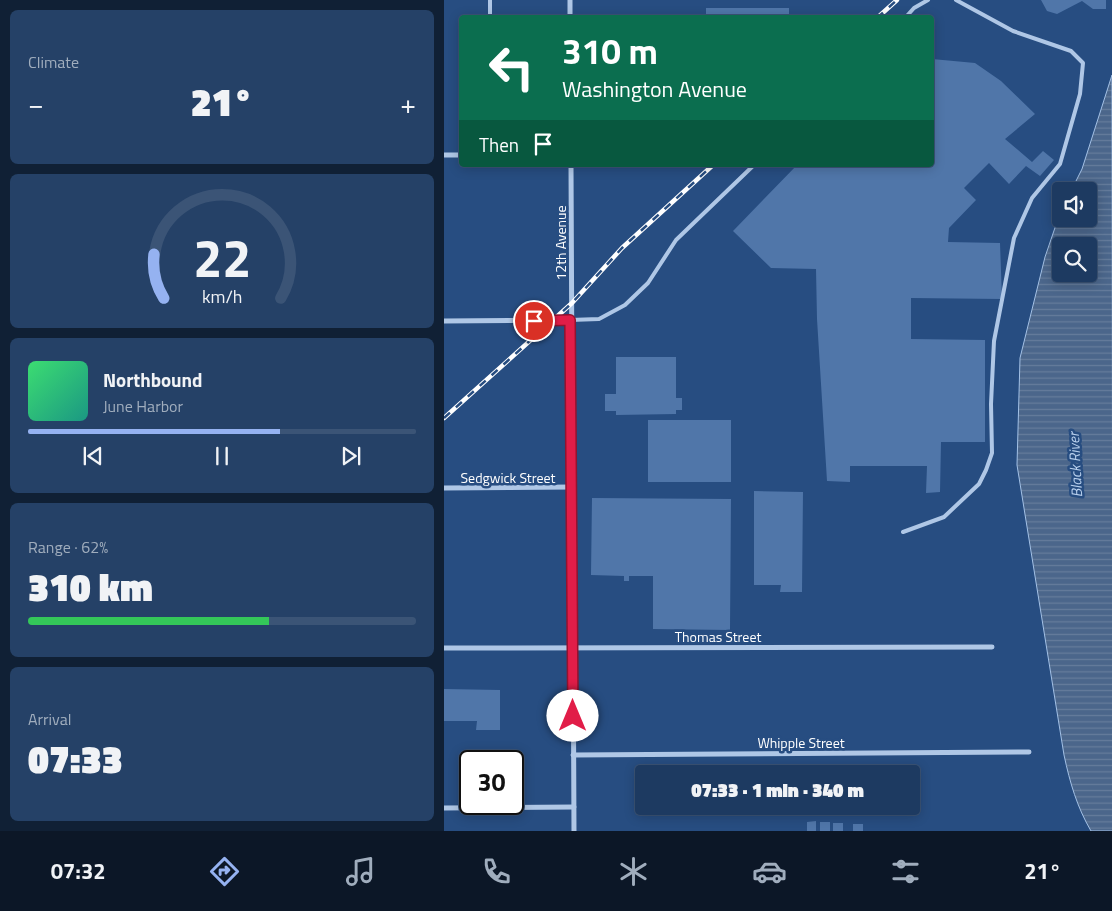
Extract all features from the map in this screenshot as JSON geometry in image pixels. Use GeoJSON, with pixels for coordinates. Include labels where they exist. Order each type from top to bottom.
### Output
{"type":"FeatureCollection","features":[{"type":"Feature","properties":{"kind":"street"},"geometry":{"type":"LineString","coordinates":[[570,0],[570,15]]}},
{"type":"Feature","properties":{"kind":"street"},"geometry":{"type":"LineString","coordinates":[[444,155],[459,155]]}},
{"type":"Feature","properties":{"kind":"street","name":"12th Avenue"},"geometry":{"type":"LineString","coordinates":[[571,167],[570,320],[573,488],[574,831]]}},
{"type":"Feature","properties":{"kind":"street"},"geometry":{"type":"LineString","coordinates":[[444,322],[570,320]]}},
{"type":"Feature","properties":{"kind":"street","name":"Sedgwick Street"},"geometry":{"type":"LineString","coordinates":[[444,488],[573,488]]}},
{"type":"Feature","properties":{"kind":"street","name":"Thomas Street"},"geometry":{"type":"LineString","coordinates":[[444,648],[992,647]]}},
{"type":"Feature","properties":{"kind":"street","name":"Whipple Street"},"geometry":{"type":"LineString","coordinates":[[573,755],[1029,752]]}},
{"type":"Feature","properties":{"kind":"street"},"geometry":{"type":"LineString","coordinates":[[444,808],[574,808]]}},
{"type":"Feature","properties":{"kind":"lane"},"geometry":{"type":"LineString","coordinates":[[490,0],[490,15]]}},
{"type":"Feature","properties":{"kind":"lane"},"geometry":{"type":"LineString","coordinates":[[908,15],[914,8],[928,0]]}},
{"type":"Feature","properties":{"kind":"lane"},"geometry":{"type":"LineString","coordinates":[[903,532],[944,517],[979,484],[986,470],[992,453],[991,404],[994,341],[1014,238],[1032,198],[1060,164],[1080,94],[1083,62],[1071,51],[1013,31],[956,0]]}},
{"type":"Feature","properties":{"kind":"lane"},"geometry":{"type":"LineString","coordinates":[[570,320],[599,319],[625,305],[648,283],[676,240],[752,167]]}},
{"type":"Feature","properties":{"kind":"water","name":"Black River"},"geometry":{"type":"Polygon","coordinates":[[[1112,75],[1113,831],[1091,831],[1074,794],[1069,775],[1064,755],[1017,465],[1020,358],[1045,257],[1055,227],[1097,227],[1097,182],[1076,182],[1082,169],[1112,75]]]}},
{"type":"Feature","properties":{"kind":"building"},"geometry":{"type":"Polygon","coordinates":[[[1041,0],[1106,0],[1106,9],[1093,9],[1082,1],[1057,14],[1047,11],[1041,0]]]}},
{"type":"Feature","properties":{"kind":"building"},"geometry":{"type":"Polygon","coordinates":[[[706,8],[789,8],[789,15],[706,15],[706,8]]]}},
{"type":"Feature","properties":{"kind":"building"},"geometry":{"type":"Polygon","coordinates":[[[934,59],[975,63],[1001,81],[1035,114],[1005,139],[1032,162],[1043,151],[1054,160],[1040,176],[1026,166],[1009,184],[989,163],[964,188],[976,200],[949,228],[948,242],[1000,243],[1002,299],[911,298],[911,339],[985,340],[985,442],[941,442],[940,492],[926,493],[927,466],[850,466],[850,482],[827,481],[817,319],[816,269],[771,268],[733,231],[795,167],[934,167],[934,59]]]}},
{"type":"Feature","properties":{"kind":"building"},"geometry":{"type":"Polygon","coordinates":[[[616,357],[676,357],[676,398],[682,398],[682,410],[676,410],[676,414],[616,415],[616,411],[605,411],[605,394],[616,394],[616,357]]]}},
{"type":"Feature","properties":{"kind":"building"},"geometry":{"type":"Polygon","coordinates":[[[648,420],[731,420],[731,482],[648,482],[648,420]]]}},
{"type":"Feature","properties":{"kind":"building"},"geometry":{"type":"Polygon","coordinates":[[[754,491],[803,492],[802,592],[780,592],[781,585],[754,585],[754,491]]]}},
{"type":"Feature","properties":{"kind":"building"},"geometry":{"type":"Polygon","coordinates":[[[592,498],[731,499],[730,630],[653,629],[653,576],[629,576],[629,581],[624,581],[624,576],[591,575],[592,498]]]}},
{"type":"Feature","properties":{"kind":"building"},"geometry":{"type":"Polygon","coordinates":[[[444,689],[500,690],[500,730],[476,730],[477,721],[444,721],[444,689]]]}},
{"type":"Feature","properties":{"kind":"building"},"geometry":{"type":"Polygon","coordinates":[[[816,821],[816,831],[807,831],[807,822],[816,821]]]}},
{"type":"Feature","properties":{"kind":"building"},"geometry":{"type":"Polygon","coordinates":[[[820,822],[830,822],[830,831],[820,831],[820,822]]]}},
{"type":"Feature","properties":{"kind":"building"},"geometry":{"type":"Polygon","coordinates":[[[833,823],[843,823],[843,831],[833,831],[833,823]]]}},
{"type":"Feature","properties":{"kind":"building"},"geometry":{"type":"Polygon","coordinates":[[[853,824],[863,824],[863,831],[853,831],[853,824]]]}},
{"type":"Feature","properties":{"kind":"railway"},"geometry":{"type":"LineString","coordinates":[[880,15],[897,0]]}},
{"type":"Feature","properties":{"kind":"railway"},"geometry":{"type":"LineString","coordinates":[[444,418],[572,303],[622,248],[711,167]]}},
{"type":"Feature","properties":{"kind":"route"},"geometry":{"type":"LineString","coordinates":[[534,321],[570,320],[573,488],[573,716]]}}]}
